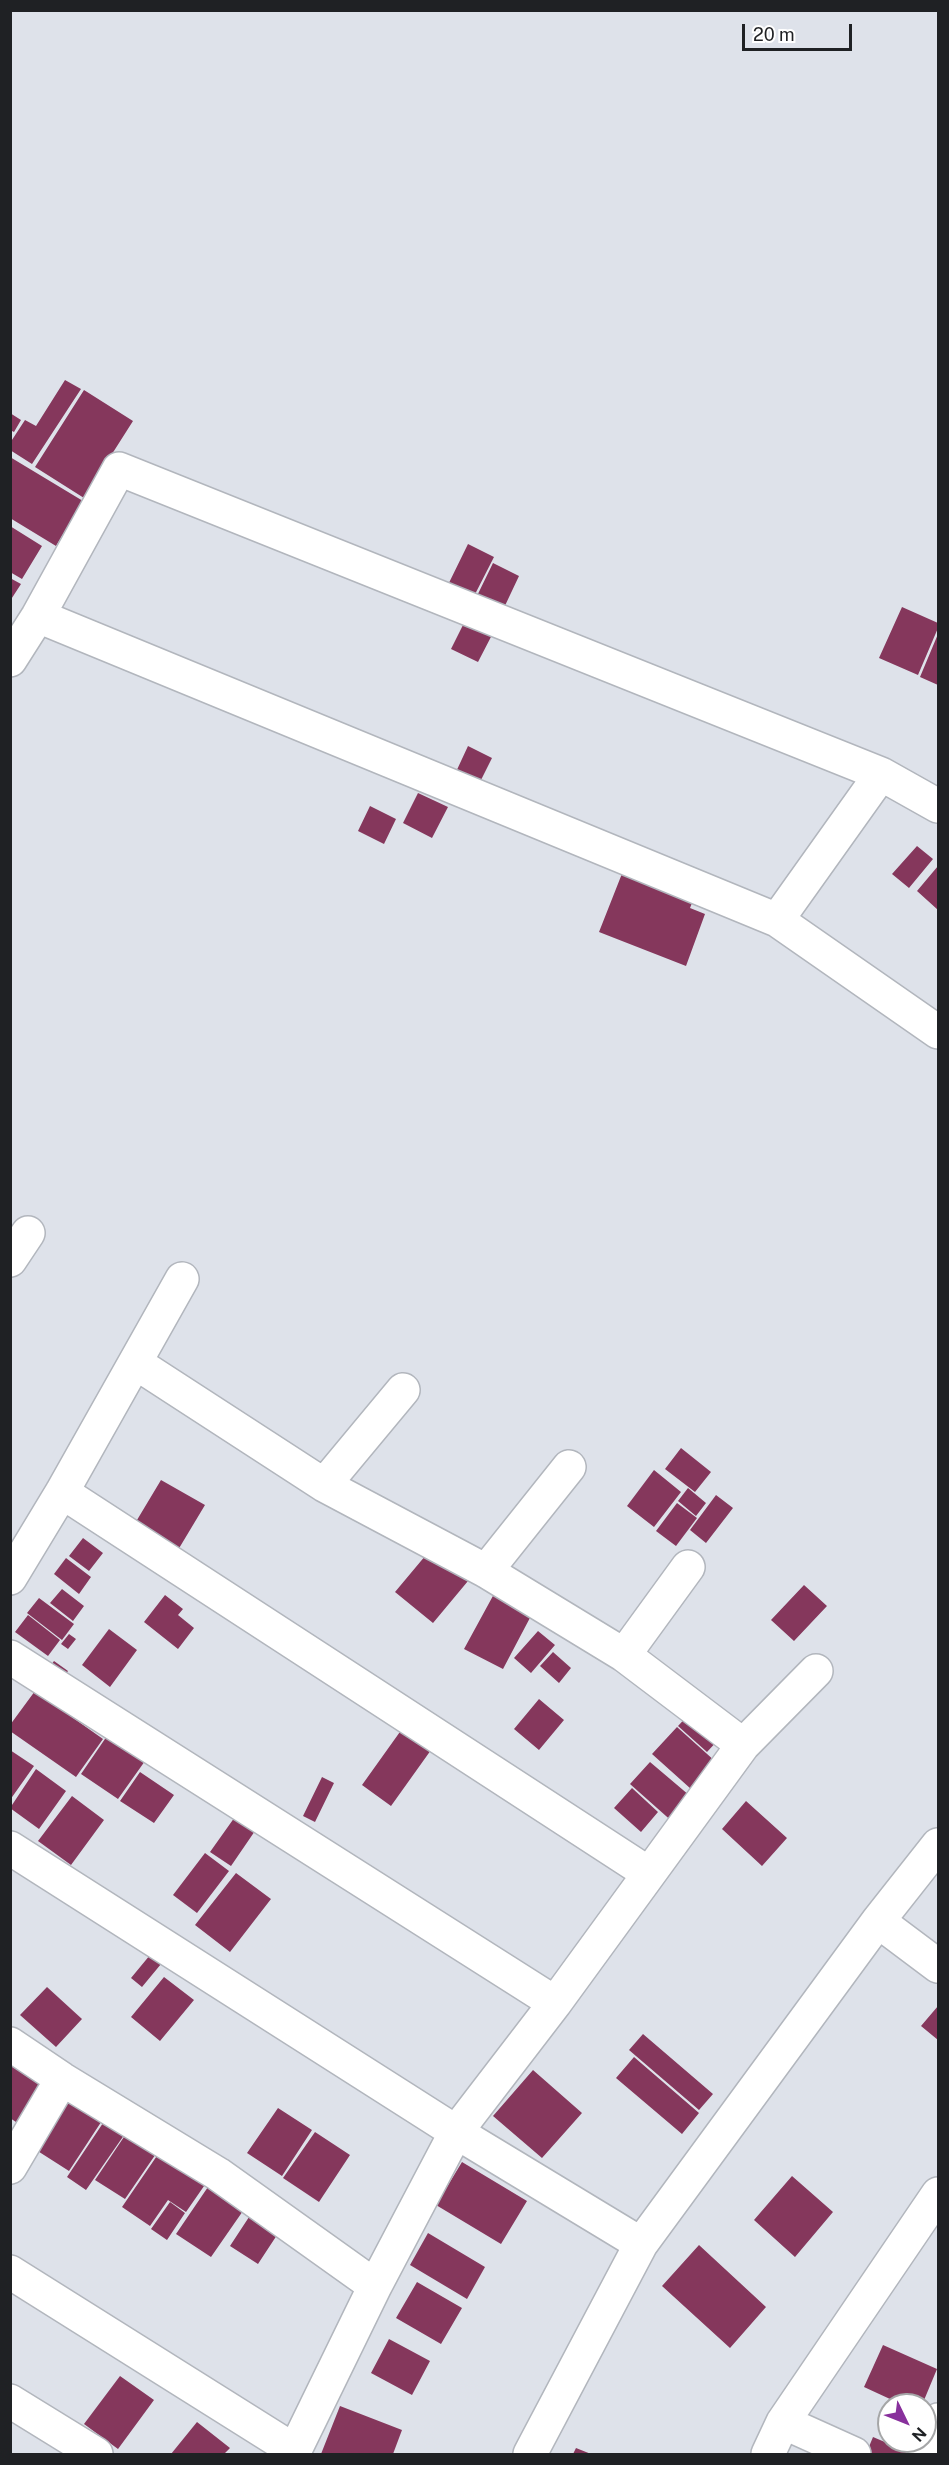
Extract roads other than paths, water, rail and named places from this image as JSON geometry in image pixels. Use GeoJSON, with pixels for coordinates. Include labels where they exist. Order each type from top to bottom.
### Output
{"type":"FeatureCollection","features":[{"type":"Feature","properties":{"kind":"street"},"geometry":{"type":"LineString","coordinates":[[10,660],[38,616],[119,469],[881,774],[939,806]]}},
{"type":"Feature","properties":{"kind":"street"},"geometry":{"type":"LineString","coordinates":[[38,616],[777,920],[939,1032]]}},
{"type":"Feature","properties":{"kind":"street"},"geometry":{"type":"LineString","coordinates":[[777,920],[881,774]]}},
{"type":"Feature","properties":{"kind":"street"},"geometry":{"type":"LineString","coordinates":[[10,1260],[28,1233]]}},
{"type":"Feature","properties":{"kind":"street"},"geometry":{"type":"LineString","coordinates":[[10,1578],[62,1492],[182,1279]]}},
{"type":"Feature","properties":{"kind":"street"},"geometry":{"type":"LineString","coordinates":[[136,1363],[324,1485],[486,1571],[624,1655],[743,1745]]}},
{"type":"Feature","properties":{"kind":"street"},"geometry":{"type":"LineString","coordinates":[[324,1485],[403,1390]]}},
{"type":"Feature","properties":{"kind":"street"},"geometry":{"type":"LineString","coordinates":[[486,1571],[569,1467]]}},
{"type":"Feature","properties":{"kind":"street"},"geometry":{"type":"LineString","coordinates":[[62,1492],[648,1873]]}},
{"type":"Feature","properties":{"kind":"street"},"geometry":{"type":"LineString","coordinates":[[624,1655],[688,1567]]}},
{"type":"Feature","properties":{"kind":"street"},"geometry":{"type":"LineString","coordinates":[[10,1657],[555,2003]]}},
{"type":"Feature","properties":{"kind":"street"},"geometry":{"type":"LineString","coordinates":[[10,2272],[294,2452],[375,2286],[456,2132],[555,2003],[743,1745],[816,1671]]}},
{"type":"Feature","properties":{"kind":"street"},"geometry":{"type":"LineString","coordinates":[[530,2454],[641,2244],[878,1921],[939,1845]]}},
{"type":"Feature","properties":{"kind":"street"},"geometry":{"type":"LineString","coordinates":[[14,1858],[641,2244]]}},
{"type":"Feature","properties":{"kind":"street"},"geometry":{"type":"LineString","coordinates":[[878,1921],[939,1966]]}},
{"type":"Feature","properties":{"kind":"street"},"geometry":{"type":"LineString","coordinates":[[10,2044],[62,2079],[218,2174],[375,2286]]}},
{"type":"Feature","properties":{"kind":"street"},"geometry":{"type":"LineString","coordinates":[[10,2168],[62,2079]]}},
{"type":"Feature","properties":{"kind":"street"},"geometry":{"type":"LineString","coordinates":[[768,2454],[783,2422],[939,2194]]}},
{"type":"Feature","properties":{"kind":"street"},"geometry":{"type":"LineString","coordinates":[[10,2400],[96,2454]]}},
{"type":"Feature","properties":{"kind":"street"},"geometry":{"type":"LineString","coordinates":[[924,2454],[939,2420]]}},
{"type":"Feature","properties":{"kind":"street"},"geometry":{"type":"LineString","coordinates":[[783,2422],[854,2454]]}}]}
